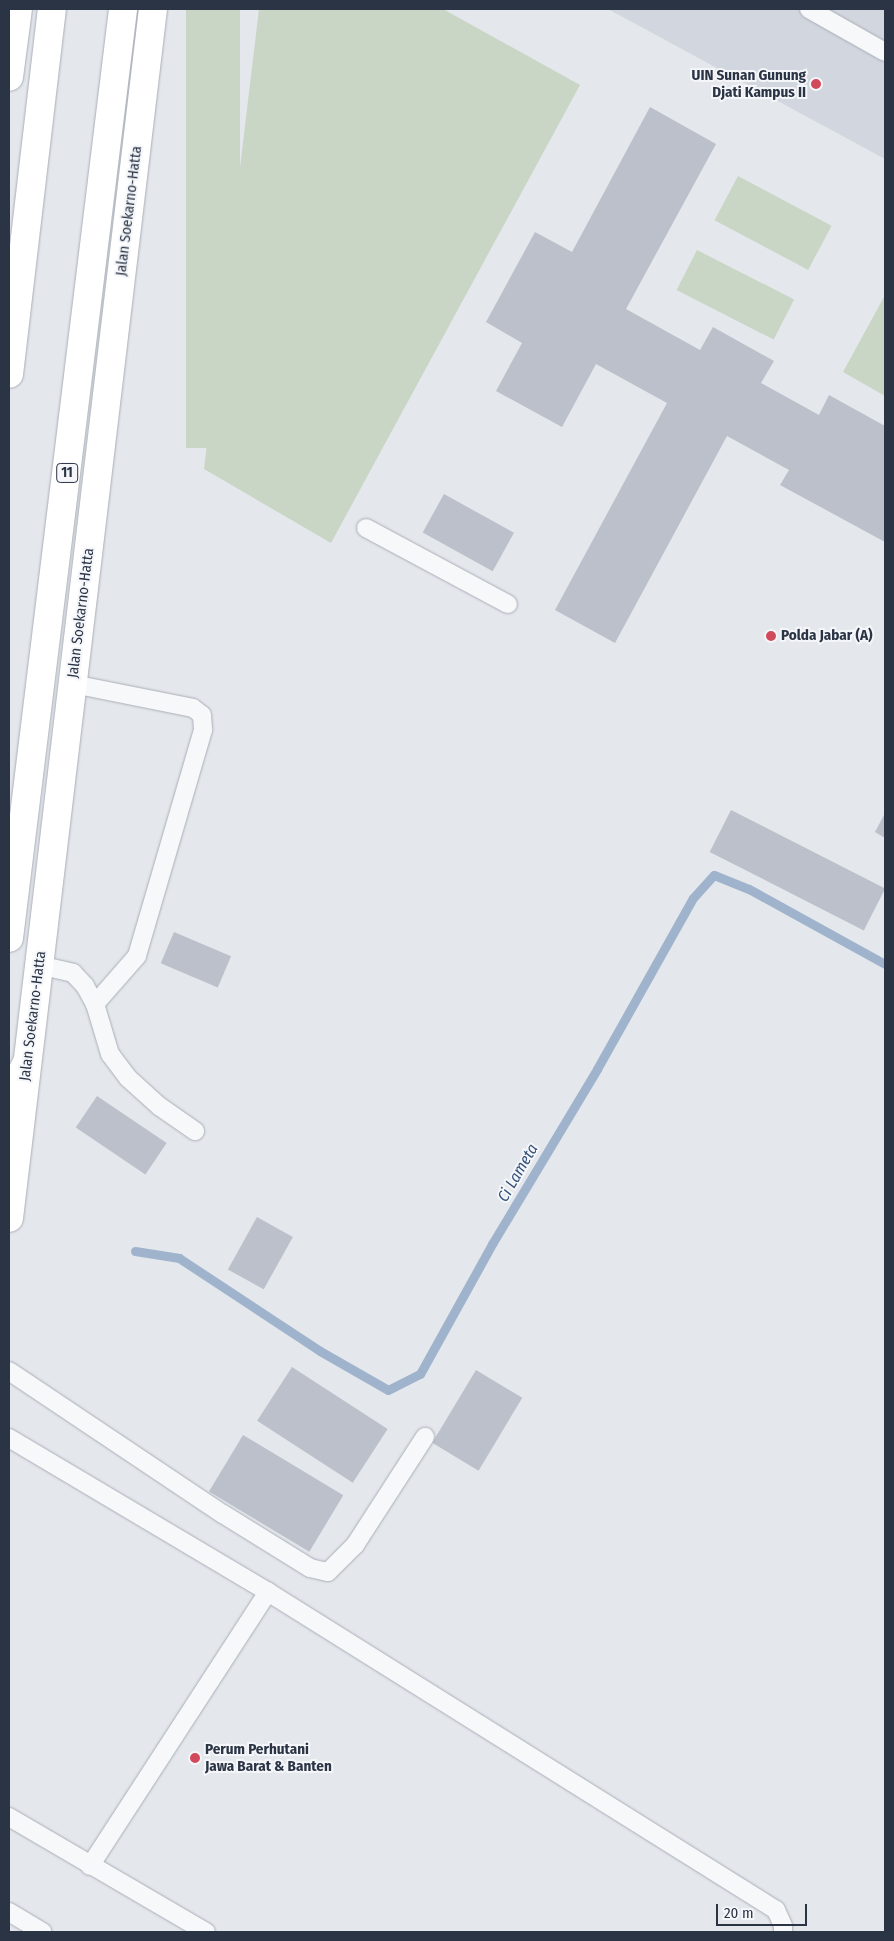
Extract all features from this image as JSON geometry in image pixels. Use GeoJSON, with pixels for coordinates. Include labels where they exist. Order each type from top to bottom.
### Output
{"type":"FeatureCollection","features":[{"type":"Feature","properties":{"kind":"main road"},"geometry":{"type":"LineString","coordinates":[[9,78],[18,9]]}},
{"type":"Feature","properties":{"kind":"main road"},"geometry":{"type":"LineString","coordinates":[[9,374],[52,9]]}},
{"type":"Feature","properties":{"kind":"main road","name":"Jalan Soekarno-Hatta"},"geometry":{"type":"LineString","coordinates":[[9,938],[123,9]]}},
{"type":"Feature","properties":{"kind":"main road","name":"Jalan Soekarno-Hatta"},"geometry":{"type":"LineString","coordinates":[[9,1218],[153,9]]}},
{"type":"Feature","properties":{"kind":"main road"},"geometry":{"type":"LineString","coordinates":[[9,1098],[27,1062]]}},
{"type":"Feature","properties":{"kind":"lane"},"geometry":{"type":"LineString","coordinates":[[809,9],[885,52]]}},
{"type":"Feature","properties":{"kind":"lane"},"geometry":{"type":"LineString","coordinates":[[366,528],[508,604]]}},
{"type":"Feature","properties":{"kind":"lane"},"geometry":{"type":"LineString","coordinates":[[73,684],[193,708],[202,715],[203,730],[137,956],[95,1004]]}},
{"type":"Feature","properties":{"kind":"lane"},"geometry":{"type":"LineString","coordinates":[[39,965],[73,973],[85,986],[95,1004],[110,1054],[128,1078],[159,1106],[196,1131]]}},
{"type":"Feature","properties":{"kind":"lane"},"geometry":{"type":"LineString","coordinates":[[9,1371],[231,1519],[310,1568],[328,1572],[356,1545],[424,1437]]}},
{"type":"Feature","properties":{"kind":"lane"},"geometry":{"type":"LineString","coordinates":[[9,1438],[268,1592],[776,1910],[783,1926],[783,1932]]}},
{"type":"Feature","properties":{"kind":"lane"},"geometry":{"type":"LineString","coordinates":[[90,1866],[268,1592]]}},
{"type":"Feature","properties":{"kind":"lane"},"geometry":{"type":"LineString","coordinates":[[9,1817],[206,1932]]}},
{"type":"Feature","properties":{"kind":"lane"},"geometry":{"type":"LineString","coordinates":[[9,1912],[42,1932]]}},
{"type":"Feature","properties":{"kind":"shaded area","name":"UIN Sunan Gunung Djati Kampus II"},"geometry":{"type":"Polygon","coordinates":[[[608,9],[885,9],[885,159],[608,9]]]}},
{"type":"Feature","properties":{"kind":"green space"},"geometry":{"type":"Polygon","coordinates":[[[186,9],[240,9],[240,448],[186,448],[186,9]]]}},
{"type":"Feature","properties":{"kind":"green space"},"geometry":{"type":"Polygon","coordinates":[[[259,9],[443,9],[580,85],[331,543],[204,469],[259,9]]]}},
{"type":"Feature","properties":{"kind":"green space"},"geometry":{"type":"Polygon","coordinates":[[[738,176],[832,226],[808,270],[715,220],[738,176]]]}},
{"type":"Feature","properties":{"kind":"green space"},"geometry":{"type":"Polygon","coordinates":[[[697,250],[794,299],[774,340],[677,290],[697,250]]]}},
{"type":"Feature","properties":{"kind":"green space"},"geometry":{"type":"Polygon","coordinates":[[[885,295],[885,396],[843,372],[885,295]]]}},
{"type":"Feature","properties":{"kind":"building"},"geometry":{"type":"Polygon","coordinates":[[[650,107],[716,144],[626,309],[700,350],[713,327],[774,361],[761,383],[819,415],[829,395],[885,426],[885,542],[780,485],[789,470],[727,436],[615,643],[555,610],[667,403],[596,364],[562,427],[496,391],[522,343],[486,322],[535,232],[572,252],[650,107]]]}},
{"type":"Feature","properties":{"kind":"building"},"geometry":{"type":"Polygon","coordinates":[[[444,494],[514,533],[493,571],[423,532],[444,494]]]}},
{"type":"Feature","properties":{"kind":"building"},"geometry":{"type":"Polygon","coordinates":[[[731,810],[885,888],[864,930],[710,852],[731,810]]]}},
{"type":"Feature","properties":{"kind":"building"},"geometry":{"type":"Polygon","coordinates":[[[885,813],[885,838],[875,832],[885,813]]]}},
{"type":"Feature","properties":{"kind":"building"},"geometry":{"type":"Polygon","coordinates":[[[174,932],[231,956],[218,988],[161,963],[174,932]]]}},
{"type":"Feature","properties":{"kind":"building"},"geometry":{"type":"Polygon","coordinates":[[[97,1096],[167,1143],[145,1174],[76,1128],[97,1096]]]}},
{"type":"Feature","properties":{"kind":"building"},"geometry":{"type":"Polygon","coordinates":[[[257,1217],[293,1237],[264,1289],[228,1269],[257,1217]]]}},
{"type":"Feature","properties":{"kind":"building"},"geometry":{"type":"Polygon","coordinates":[[[292,1367],[388,1429],[353,1483],[257,1421],[292,1367]]]}},
{"type":"Feature","properties":{"kind":"building"},"geometry":{"type":"Polygon","coordinates":[[[476,1370],[522,1398],[479,1471],[432,1443],[476,1370]]]}},
{"type":"Feature","properties":{"kind":"building"},"geometry":{"type":"Polygon","coordinates":[[[243,1435],[343,1495],[309,1552],[209,1492],[243,1435]]]}},
{"type":"Feature","properties":{"kind":"waterway","name":"Ci Lameta"},"geometry":{"type":"LineString","coordinates":[[135,1251],[179,1258],[320,1351],[388,1390],[420,1374],[492,1244],[597,1069],[693,898],[714,875],[749,889],[885,964]]}},
{"type":"Feature","properties":{"kind":"place","name":"UIN Sunan Gunung Djati Kampus II"},"geometry":{"type":"Point","coordinates":[816,84]}},
{"type":"Feature","properties":{"kind":"place","name":"Polda Jabar (A)"},"geometry":{"type":"Point","coordinates":[771,636]}},
{"type":"Feature","properties":{"kind":"place","name":"Perum Perhutani Jawa Barat & Banten"},"geometry":{"type":"Point","coordinates":[195,1758]}}]}
